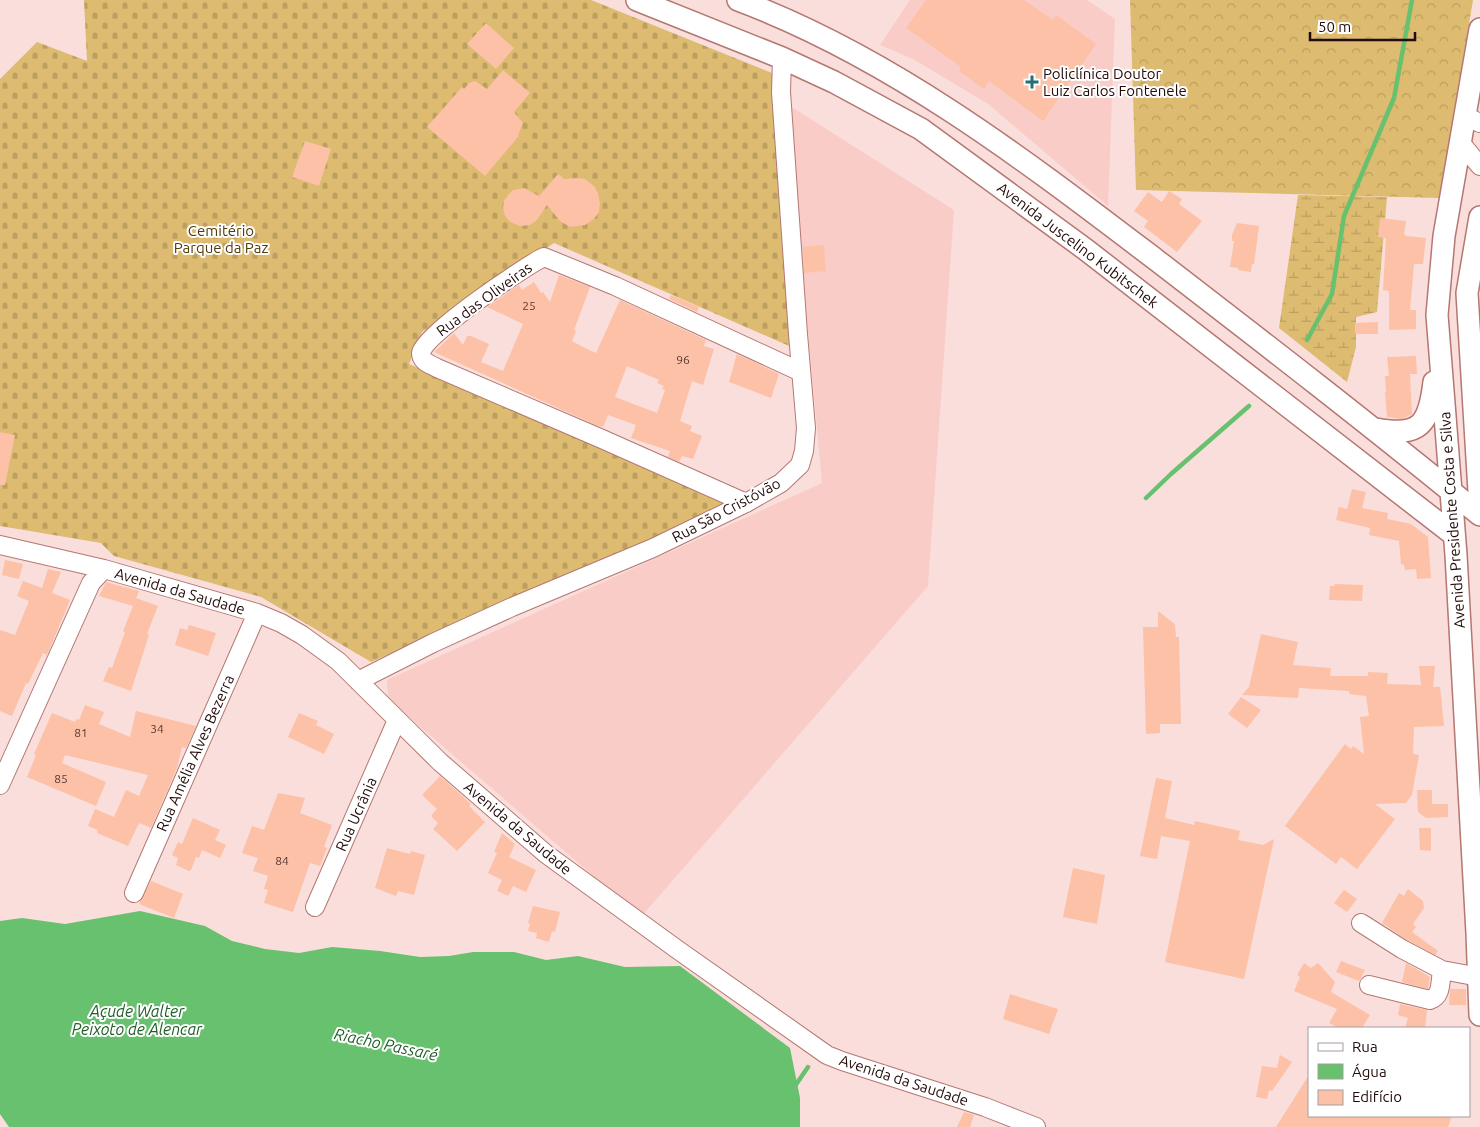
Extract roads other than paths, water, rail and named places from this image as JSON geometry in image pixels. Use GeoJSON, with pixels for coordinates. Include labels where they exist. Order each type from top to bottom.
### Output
{"type":"FeatureCollection","features":[{"type":"Feature","properties":{"kind":"main road","name":"Avenida Juscelino Kubitschek"},"geometry":{"type":"LineString","coordinates":[[637,0],[782,58],[834,82],[929,134],[1085,249],[1454,535]]}},
{"type":"Feature","properties":{"kind":"main road"},"geometry":{"type":"LineString","coordinates":[[738,0],[763,5],[914,88],[961,118],[1110,225],[1376,429],[1480,516],[1454,535]]}},
{"type":"Feature","properties":{"kind":"main road","name":"Avenida Presidente Costa e Silva"},"geometry":{"type":"LineString","coordinates":[[1480,29],[1472,120],[1460,142],[1444,236],[1437,315],[1452,492],[1480,1015]]}},
{"type":"Feature","properties":{"kind":"main road"},"geometry":{"type":"LineString","coordinates":[[834,82],[850,52]]}},
{"type":"Feature","properties":{"kind":"main road","name":"Avenida Presidente Costa e Silva"},"geometry":{"type":"LineString","coordinates":[[1480,217],[1467,293],[1480,508]]}},
{"type":"Feature","properties":{"kind":"main road"},"geometry":{"type":"LineString","coordinates":[[1376,429],[1400,432],[1411,430],[1426,418],[1431,406],[1436,373],[1437,315]]}},
{"type":"Feature","properties":{"kind":"street","name":"Rua São Cristóvão"},"geometry":{"type":"LineString","coordinates":[[358,681],[451,635],[653,548],[746,503],[781,483],[800,466],[804,451],[806,428],[781,92],[782,58]]}},
{"type":"Feature","properties":{"kind":"street"},"geometry":{"type":"LineString","coordinates":[[1460,142],[1480,166]]}},
{"type":"Feature","properties":{"kind":"street","name":"Rua das Oliveiras"},"geometry":{"type":"LineString","coordinates":[[746,503],[602,438],[437,368],[425,362],[422,357],[422,348],[430,338],[446,325],[526,267],[544,257],[623,290],[801,372]]}},
{"type":"Feature","properties":{"kind":"street","name":"Avenida da Saudade"},"geometry":{"type":"LineString","coordinates":[[0,545],[95,573],[257,613],[281,623],[313,642],[338,661],[440,762],[546,854],[827,1055],[842,1062],[985,1107],[1036,1127]]}},
{"type":"Feature","properties":{"kind":"street"},"geometry":{"type":"LineString","coordinates":[[0,785],[95,573]]}},
{"type":"Feature","properties":{"kind":"street","name":"Rua Amélia Alves Bezerra"},"geometry":{"type":"LineString","coordinates":[[134,893],[257,613]]}},
{"type":"Feature","properties":{"kind":"street","name":"Rua Ucrânia"},"geometry":{"type":"LineString","coordinates":[[315,907],[397,720]]}},
{"type":"Feature","properties":{"kind":"street"},"geometry":{"type":"LineString","coordinates":[[1361,923],[1402,949],[1442,970],[1479,977]]}},
{"type":"Feature","properties":{"kind":"street"},"geometry":{"type":"LineString","coordinates":[[1369,985],[1430,1000],[1436,998],[1438,994],[1442,970]]}},
{"type":"Feature","properties":{"kind":"water","name":"Açude Walter Peixoto de Alencar"},"geometry":{"type":"Polygon","coordinates":[[[140,911],[205,926],[232,941],[265,949],[299,953],[332,947],[420,957],[449,956],[473,952],[514,952],[546,960],[578,956],[625,967],[680,966],[790,1048],[800,1098],[800,1127],[9,1127],[0,1114],[0,921],[22,918],[65,924],[140,911]]]}},
{"type":"Feature","properties":{"kind":"waterway"},"geometry":{"type":"LineString","coordinates":[[1307,340],[1332,294],[1344,216],[1394,98],[1412,0]]}},
{"type":"Feature","properties":{"kind":"waterway"},"geometry":{"type":"LineString","coordinates":[[1146,498],[1249,406]]}},
{"type":"Feature","properties":{"kind":"waterway"},"geometry":{"type":"LineString","coordinates":[[795,1086],[808,1067]]}},
{"type":"Feature","properties":{"kind":"place","name":"Policlínica Doutor Luiz Carlos Fontenele"},"geometry":{"type":"Point","coordinates":[1032,82]}},
{"type":"Feature","properties":{"kind":"park label","name":"Cemitério Parque da Paz"},"geometry":{"type":"Point","coordinates":[221,238]}},
{"type":"Feature","properties":{"kind":"water label","name":"Riacho Passaré"},"geometry":{"type":"Point","coordinates":[386,1044]}}]}
